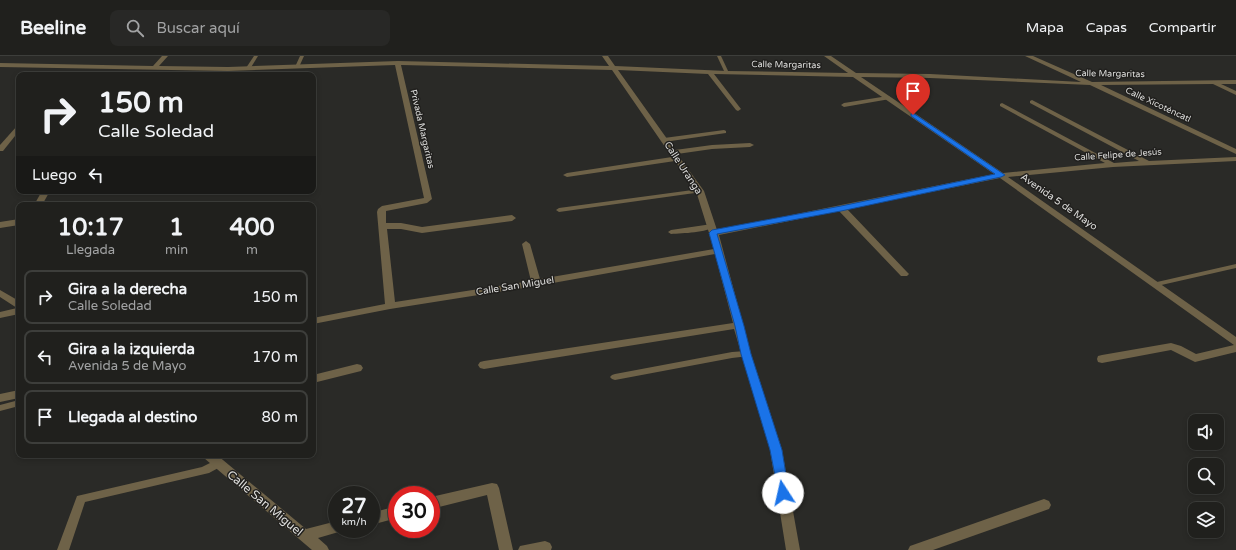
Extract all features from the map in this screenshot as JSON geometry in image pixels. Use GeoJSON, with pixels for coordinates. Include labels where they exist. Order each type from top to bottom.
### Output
{"type":"FeatureCollection","features":[{"type":"Feature","properties":{"kind":"street"},"geometry":{"type":"LineString","coordinates":[[154,68],[165,56]]}},
{"type":"Feature","properties":{"kind":"street","name":"Calle Uranga"},"geometry":{"type":"LineString","coordinates":[[605,56],[700,192],[746,354],[776,450],[793,550]]}},
{"type":"Feature","properties":{"kind":"street","name":"Avenida 5 de Mayo"},"geometry":{"type":"LineString","coordinates":[[827,56],[1157,284],[1236,342]]}},
{"type":"Feature","properties":{"kind":"street","name":"Calle Xicoténcatl"},"geometry":{"type":"LineString","coordinates":[[1028,56],[1090,83],[1236,152]]}},
{"type":"Feature","properties":{"kind":"street","name":"Calle Margaritas"},"geometry":{"type":"LineString","coordinates":[[0,65],[248,68],[398,63],[613,68],[710,73],[930,76],[1090,83],[1236,82]]}},
{"type":"Feature","properties":{"kind":"street","name":"Privada Margaritas"},"geometry":{"type":"LineString","coordinates":[[383,226],[382,209],[428,199],[398,63]]}},
{"type":"Feature","properties":{"kind":"street"},"geometry":{"type":"LineString","coordinates":[[710,73],[738,109]]}},
{"type":"Feature","properties":{"kind":"street"},"geometry":{"type":"LineString","coordinates":[[1212,83],[1236,92]]}},
{"type":"Feature","properties":{"kind":"street"},"geometry":{"type":"LineString","coordinates":[[1032,102],[1147,163]]}},
{"type":"Feature","properties":{"kind":"street"},"geometry":{"type":"LineString","coordinates":[[1002,105],[1113,165]]}},
{"type":"Feature","properties":{"kind":"street"},"geometry":{"type":"LineString","coordinates":[[0,149],[16,131]]}},
{"type":"Feature","properties":{"kind":"street"},"geometry":{"type":"LineString","coordinates":[[8,140],[16,139]]}},
{"type":"Feature","properties":{"kind":"street"},"geometry":{"type":"LineString","coordinates":[[567,175],[712,147],[750,145]]}},
{"type":"Feature","properties":{"kind":"street","name":"Calle Felipe de Jesús"},"geometry":{"type":"LineString","coordinates":[[712,230],[841,208],[1001,175],[1113,165],[1236,159]]}},
{"type":"Feature","properties":{"kind":"street"},"geometry":{"type":"LineString","coordinates":[[841,208],[904,274]]}},
{"type":"Feature","properties":{"kind":"street"},"geometry":{"type":"LineString","coordinates":[[390,306],[383,226],[401,226],[422,230],[512,218]]}},
{"type":"Feature","properties":{"kind":"street"},"geometry":{"type":"LineString","coordinates":[[0,225],[16,222]]}},
{"type":"Feature","properties":{"kind":"street"},"geometry":{"type":"LineString","coordinates":[[526,244],[536,283]]}},
{"type":"Feature","properties":{"kind":"street","name":"Calle San Miguel"},"geometry":{"type":"LineString","coordinates":[[316,320],[390,306],[536,283],[717,251]]}},
{"type":"Feature","properties":{"kind":"street"},"geometry":{"type":"LineString","coordinates":[[0,293],[16,304]]}},
{"type":"Feature","properties":{"kind":"street"},"geometry":{"type":"LineString","coordinates":[[0,315],[16,312]]}},
{"type":"Feature","properties":{"kind":"street"},"geometry":{"type":"LineString","coordinates":[[484,365],[739,326]]}},
{"type":"Feature","properties":{"kind":"street"},"geometry":{"type":"LineString","coordinates":[[1102,359],[1171,346],[1195,358],[1236,348]]}},
{"type":"Feature","properties":{"kind":"street"},"geometry":{"type":"LineString","coordinates":[[316,378],[357,368]]}},
{"type":"Feature","properties":{"kind":"street"},"geometry":{"type":"LineString","coordinates":[[0,398],[16,395]]}},
{"type":"Feature","properties":{"kind":"street","name":"Calle San Miguel"},"geometry":{"type":"LineString","coordinates":[[213,459],[322,550]]}},
{"type":"Feature","properties":{"kind":"street"},"geometry":{"type":"LineString","coordinates":[[440,502],[492,488],[506,550]]}},
{"type":"Feature","properties":{"kind":"street"},"geometry":{"type":"LineString","coordinates":[[915,550],[1044,505]]}},
{"type":"Feature","properties":{"kind":"street"},"geometry":{"type":"LineString","coordinates":[[304,535],[328,529]]}},
{"type":"Feature","properties":{"kind":"street"},"geometry":{"type":"LineString","coordinates":[[525,550],[545,547]]}},
{"type":"Feature","properties":{"kind":"lane"},"geometry":{"type":"LineString","coordinates":[[248,68],[256,56]]}},
{"type":"Feature","properties":{"kind":"lane"},"geometry":{"type":"LineString","coordinates":[[297,66],[302,56]]}},
{"type":"Feature","properties":{"kind":"lane"},"geometry":{"type":"LineString","coordinates":[[719,56],[727,73]]}},
{"type":"Feature","properties":{"kind":"lane"},"geometry":{"type":"LineString","coordinates":[[844,105],[888,98]]}},
{"type":"Feature","properties":{"kind":"lane"},"geometry":{"type":"LineString","coordinates":[[664,140],[724,132]]}},
{"type":"Feature","properties":{"kind":"lane"},"geometry":{"type":"LineString","coordinates":[[559,210],[700,192]]}},
{"type":"Feature","properties":{"kind":"lane"},"geometry":{"type":"LineString","coordinates":[[671,232],[705,228],[712,230]]}},
{"type":"Feature","properties":{"kind":"lane"},"geometry":{"type":"LineString","coordinates":[[1157,284],[1236,266]]}},
{"type":"Feature","properties":{"kind":"lane"},"geometry":{"type":"LineString","coordinates":[[615,377],[732,355],[746,354]]}},
{"type":"Feature","properties":{"kind":"lane"},"geometry":{"type":"LineString","coordinates":[[0,408],[16,405]]}},
{"type":"Feature","properties":{"kind":"lane"},"geometry":{"type":"LineString","coordinates":[[63,550],[81,499],[205,470],[213,459]]}},
{"type":"Feature","properties":{"kind":"route"},"geometry":{"type":"LineString","coordinates":[[783,493],[776,450],[746,354],[712,233],[1001,175],[913,115]]}}]}
